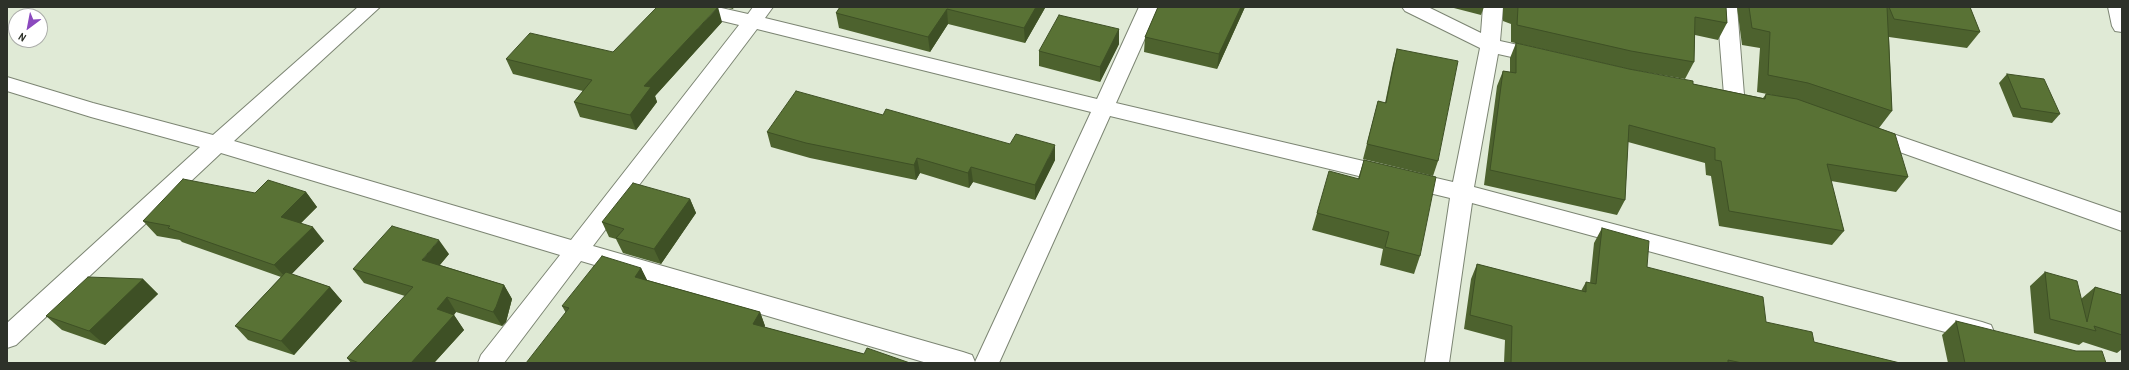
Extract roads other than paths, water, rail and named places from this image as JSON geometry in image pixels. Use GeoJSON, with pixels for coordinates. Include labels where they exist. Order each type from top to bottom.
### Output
{"type":"FeatureCollection","features":[{"type":"Feature","properties":{"kind":"street"},"geometry":{"type":"LineString","coordinates":[[7,338],[217,144],[370,7]]}},
{"type":"Feature","properties":{"kind":"street"},"geometry":{"type":"LineString","coordinates":[[688,7],[758,14],[1104,108],[1462,192],[2001,337]]}},
{"type":"Feature","properties":{"kind":"street"},"geometry":{"type":"LineString","coordinates":[[987,363],[1149,7]]}},
{"type":"Feature","properties":{"kind":"street"},"geometry":{"type":"LineString","coordinates":[[1412,7],[1490,45],[1560,61]]}},
{"type":"Feature","properties":{"kind":"street"},"geometry":{"type":"LineString","coordinates":[[1437,363],[1462,192],[1490,45],[1493,7]]}},
{"type":"Feature","properties":{"kind":"street"},"geometry":{"type":"LineString","coordinates":[[1727,7],[1734,95]]}},
{"type":"Feature","properties":{"kind":"street"},"geometry":{"type":"LineString","coordinates":[[2118,7],[2122,26]]}},
{"type":"Feature","properties":{"kind":"street"},"geometry":{"type":"LineString","coordinates":[[490,363],[758,14]]}},
{"type":"Feature","properties":{"kind":"street"},"geometry":{"type":"LineString","coordinates":[[7,84],[91,110],[217,144],[962,363]]}},
{"type":"Feature","properties":{"kind":"street"},"geometry":{"type":"LineString","coordinates":[[1711,91],[1754,99]]}},
{"type":"Feature","properties":{"kind":"street"},"geometry":{"type":"LineString","coordinates":[[1848,127],[2122,222]]}}]}
